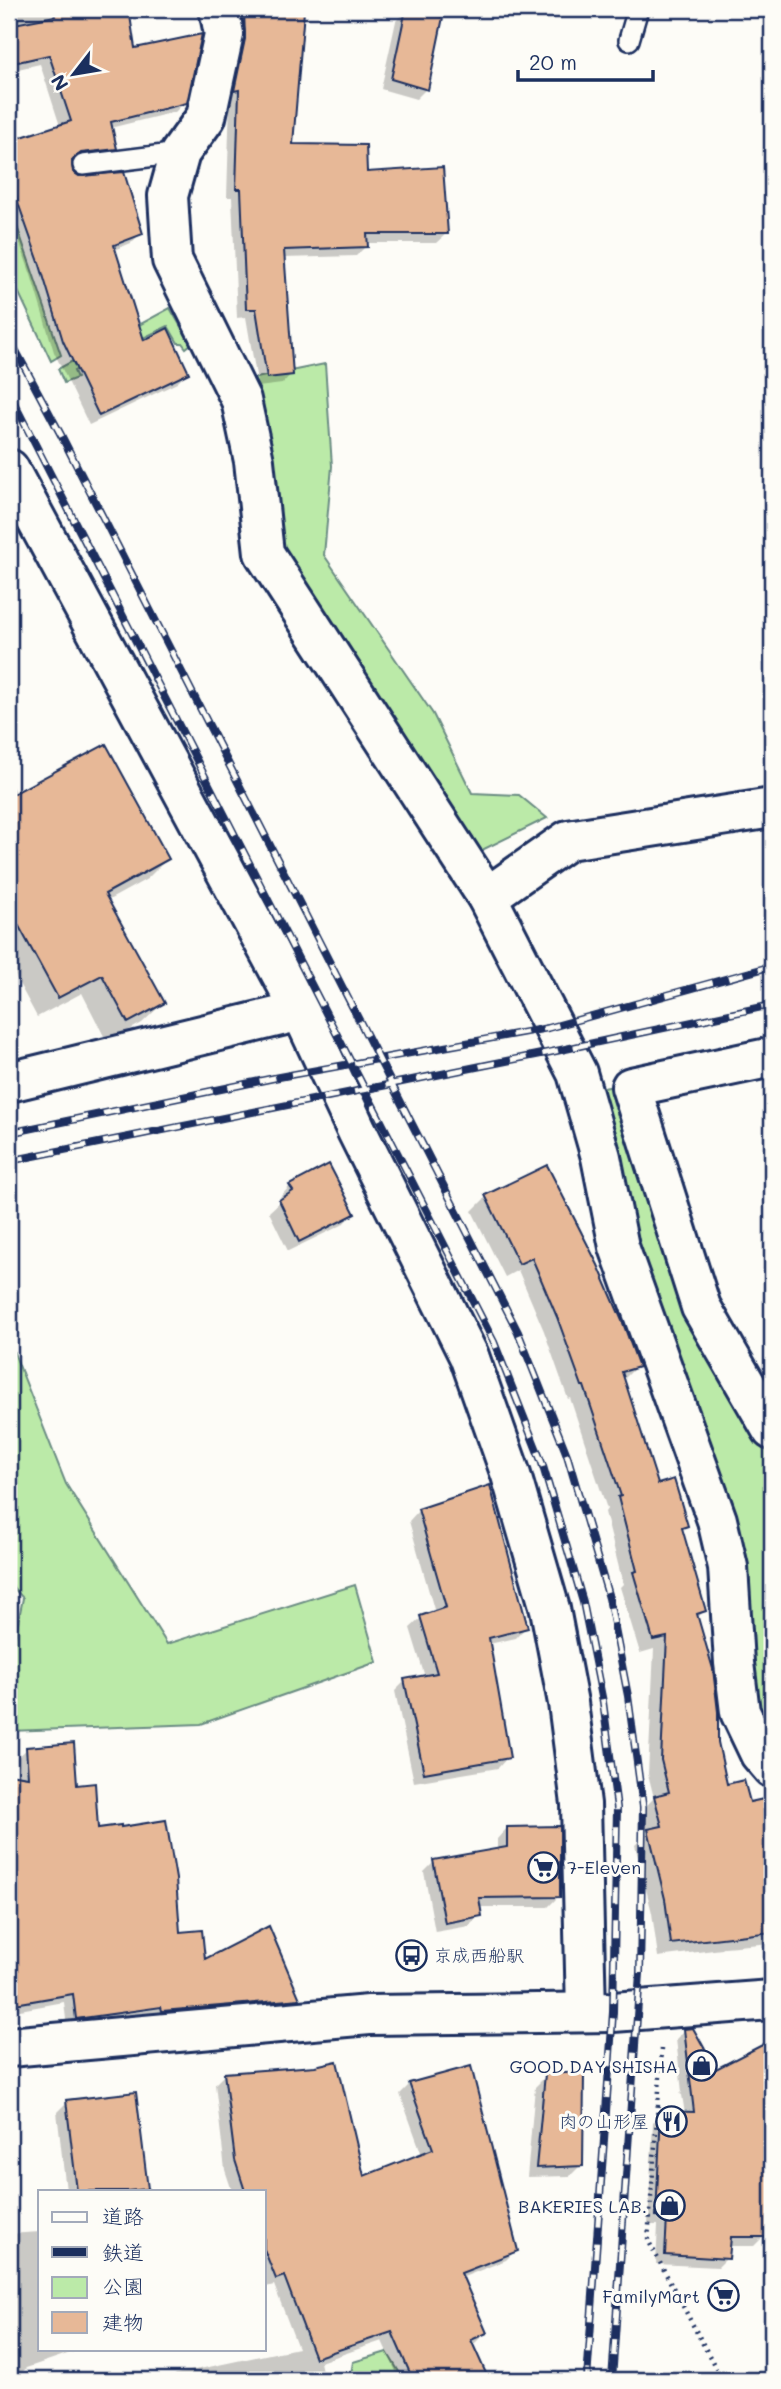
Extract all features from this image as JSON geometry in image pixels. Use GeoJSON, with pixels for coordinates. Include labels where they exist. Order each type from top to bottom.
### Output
{"type":"FeatureCollection","features":[{"type":"Feature","properties":{"kind":"street"},"geometry":{"type":"LineString","coordinates":[[219,9],[224,34],[206,117],[180,153],[167,195],[172,260],[241,400],[254,461],[264,553],[487,897],[577,1073],[601,1157],[619,1247],[719,1532],[728,1567],[740,1712],[760,1754],[772,1768]]}},
{"type":"Feature","properties":{"kind":"street"},"geometry":{"type":"LineString","coordinates":[[9,469],[301,1011],[357,1131],[469,1356],[510,1475],[551,1609],[568,1703],[581,1804],[586,2012]]}},
{"type":"Feature","properties":{"kind":"street"},"geometry":{"type":"LineString","coordinates":[[487,897],[568,840],[772,808]]}},
{"type":"Feature","properties":{"kind":"street"},"geometry":{"type":"LineString","coordinates":[[9,1082],[301,1011]]}},
{"type":"Feature","properties":{"kind":"street"},"geometry":{"type":"LineString","coordinates":[[772,1057],[631,1087],[701,1307],[772,1430]]}},
{"type":"Feature","properties":{"kind":"street"},"geometry":{"type":"LineString","coordinates":[[9,2047],[369,2015],[613,2012],[772,2000]]}},
{"type":"Feature","properties":{"kind":"lane"},"geometry":{"type":"LineString","coordinates":[[629,40],[638,9]]}},
{"type":"Feature","properties":{"kind":"lane"},"geometry":{"type":"LineString","coordinates":[[83,165],[180,153]]}},
{"type":"Feature","properties":{"kind":"path"},"geometry":{"type":"LineString","coordinates":[[662,2048],[648,2240],[722,2380]]}},
{"type":"Feature","properties":{"kind":"green space"},"geometry":{"type":"Polygon","coordinates":[[[9,203],[61,355],[51,361],[9,272],[9,203]]]}},
{"type":"Feature","properties":{"kind":"green space"},"geometry":{"type":"Polygon","coordinates":[[[170,308],[191,344],[186,348],[182,343],[178,343],[168,326],[74,371],[77,378],[64,383],[58,369],[170,308]]]}},
{"type":"Feature","properties":{"kind":"green space"},"geometry":{"type":"Polygon","coordinates":[[[325,364],[332,466],[324,555],[433,714],[472,793],[519,795],[547,818],[476,853],[285,557],[251,379],[325,364]]]}},
{"type":"Feature","properties":{"kind":"green space"},"geometry":{"type":"Polygon","coordinates":[[[621,1085],[692,1316],[772,1451],[772,1753],[765,1741],[591,1090],[621,1085]]]}},
{"type":"Feature","properties":{"kind":"green space"},"geometry":{"type":"Polygon","coordinates":[[[9,1340],[66,1484],[167,1644],[355,1585],[377,1662],[201,1724],[9,1731],[9,1667],[23,1598],[9,1583],[9,1340]]]}},
{"type":"Feature","properties":{"kind":"green space"},"geometry":{"type":"Polygon","coordinates":[[[387,2352],[404,2380],[350,2380],[353,2362],[387,2352]]]}},
{"type":"Feature","properties":{"kind":"building"},"geometry":{"type":"Polygon","coordinates":[[[53,9],[129,9],[135,48],[202,34],[187,103],[111,122],[117,149],[81,153],[72,161],[73,172],[79,176],[124,172],[143,234],[114,245],[144,340],[168,328],[189,373],[99,416],[63,341],[17,200],[9,164],[9,141],[71,121],[49,55],[9,64],[9,25],[55,16],[53,9]]]}},
{"type":"Feature","properties":{"kind":"building"},"geometry":{"type":"Polygon","coordinates":[[[244,9],[304,11],[293,144],[366,145],[367,172],[443,167],[448,234],[367,234],[368,247],[284,250],[293,375],[267,378],[256,309],[246,309],[241,189],[236,189],[239,90],[234,91],[245,39],[244,9]]]}},
{"type":"Feature","properties":{"kind":"building"},"geometry":{"type":"Polygon","coordinates":[[[406,9],[443,17],[428,90],[391,79],[406,9]]]}},
{"type":"Feature","properties":{"kind":"building"},"geometry":{"type":"Polygon","coordinates":[[[106,744],[169,859],[105,894],[165,1003],[128,1023],[102,975],[58,998],[9,908],[9,796],[106,744]]]}},
{"type":"Feature","properties":{"kind":"building"},"geometry":{"type":"Polygon","coordinates":[[[329,1164],[355,1214],[299,1242],[279,1200],[293,1191],[289,1185],[329,1164]]]}},
{"type":"Feature","properties":{"kind":"building"},"geometry":{"type":"Polygon","coordinates":[[[547,1165],[598,1265],[623,1323],[639,1367],[622,1372],[658,1484],[674,1479],[688,1526],[682,1528],[706,1611],[697,1614],[713,1669],[718,1742],[727,1784],[744,1780],[750,1802],[768,1798],[772,1817],[772,1932],[671,1944],[665,1899],[648,1829],[662,1826],[654,1796],[669,1792],[661,1760],[667,1637],[653,1640],[633,1572],[637,1571],[618,1497],[621,1496],[584,1386],[557,1317],[532,1258],[519,1264],[485,1195],[547,1165]]]}},
{"type":"Feature","properties":{"kind":"building"},"geometry":{"type":"Polygon","coordinates":[[[490,1485],[528,1628],[489,1638],[510,1758],[424,1773],[404,1679],[437,1673],[420,1616],[446,1607],[418,1509],[490,1485]]]}},
{"type":"Feature","properties":{"kind":"building"},"geometry":{"type":"Polygon","coordinates":[[[74,1743],[77,1785],[95,1783],[98,1828],[166,1820],[176,1879],[180,1932],[202,1930],[205,1959],[269,1926],[300,1999],[162,2011],[161,2007],[76,2019],[73,1994],[9,2005],[9,1774],[28,1777],[26,1747],[74,1743]]]}},
{"type":"Feature","properties":{"kind":"building"},"geometry":{"type":"Polygon","coordinates":[[[560,1826],[560,1897],[479,1898],[482,1916],[445,1923],[433,1860],[507,1847],[507,1827],[560,1826]]]}},
{"type":"Feature","properties":{"kind":"building"},"geometry":{"type":"Polygon","coordinates":[[[693,2028],[716,2069],[772,2040],[772,2237],[731,2237],[729,2259],[665,2255],[667,2217],[656,2216],[661,2111],[694,2112],[684,2029],[693,2028]]]}},
{"type":"Feature","properties":{"kind":"building"},"geometry":{"type":"Polygon","coordinates":[[[337,2061],[364,2176],[433,2149],[409,2083],[471,2066],[518,2251],[461,2273],[487,2333],[471,2340],[489,2380],[413,2380],[392,2332],[315,2358],[284,2276],[276,2279],[266,2254],[266,2190],[245,2190],[235,2160],[224,2073],[315,2066],[337,2061]]]}},
{"type":"Feature","properties":{"kind":"building"},"geometry":{"type":"Polygon","coordinates":[[[584,2072],[583,2166],[536,2168],[545,2074],[584,2072]]]}},
{"type":"Feature","properties":{"kind":"building"},"geometry":{"type":"Polygon","coordinates":[[[136,2092],[148,2189],[77,2190],[66,2100],[136,2092]]]}},
{"type":"Feature","properties":{"kind":"railway"},"geometry":{"type":"LineString","coordinates":[[9,338],[518,1332],[567,1455],[609,1598],[628,1696],[643,1807],[640,1973],[612,2380]]}},
{"type":"Feature","properties":{"kind":"railway"},"geometry":{"type":"LineString","coordinates":[[9,393],[494,1342],[542,1463],[583,1602],[603,1702],[617,1808],[613,2012],[587,2380]]}},
{"type":"Feature","properties":{"kind":"railway"},"geometry":{"type":"LineString","coordinates":[[9,1133],[279,1077],[548,1028],[772,966]]}},
{"type":"Feature","properties":{"kind":"railway"},"geometry":{"type":"LineString","coordinates":[[9,1161],[772,1005]]}},
{"type":"Feature","properties":{"kind":"place","name":"7-Eleven"},"geometry":{"type":"Point","coordinates":[544,1867]}},
{"type":"Feature","properties":{"kind":"place","name":"京成西船駅"},"geometry":{"type":"Point","coordinates":[411,1955]}},
{"type":"Feature","properties":{"kind":"place","name":"GOOD DAY SHISHA"},"geometry":{"type":"Point","coordinates":[701,2066]}},
{"type":"Feature","properties":{"kind":"place","name":"肉の山形屋"},"geometry":{"type":"Point","coordinates":[672,2121]}},
{"type":"Feature","properties":{"kind":"place","name":"BAKERIES LAB."},"geometry":{"type":"Point","coordinates":[670,2206]}},
{"type":"Feature","properties":{"kind":"place","name":"FamilyMart"},"geometry":{"type":"Point","coordinates":[723,2296]}}]}
